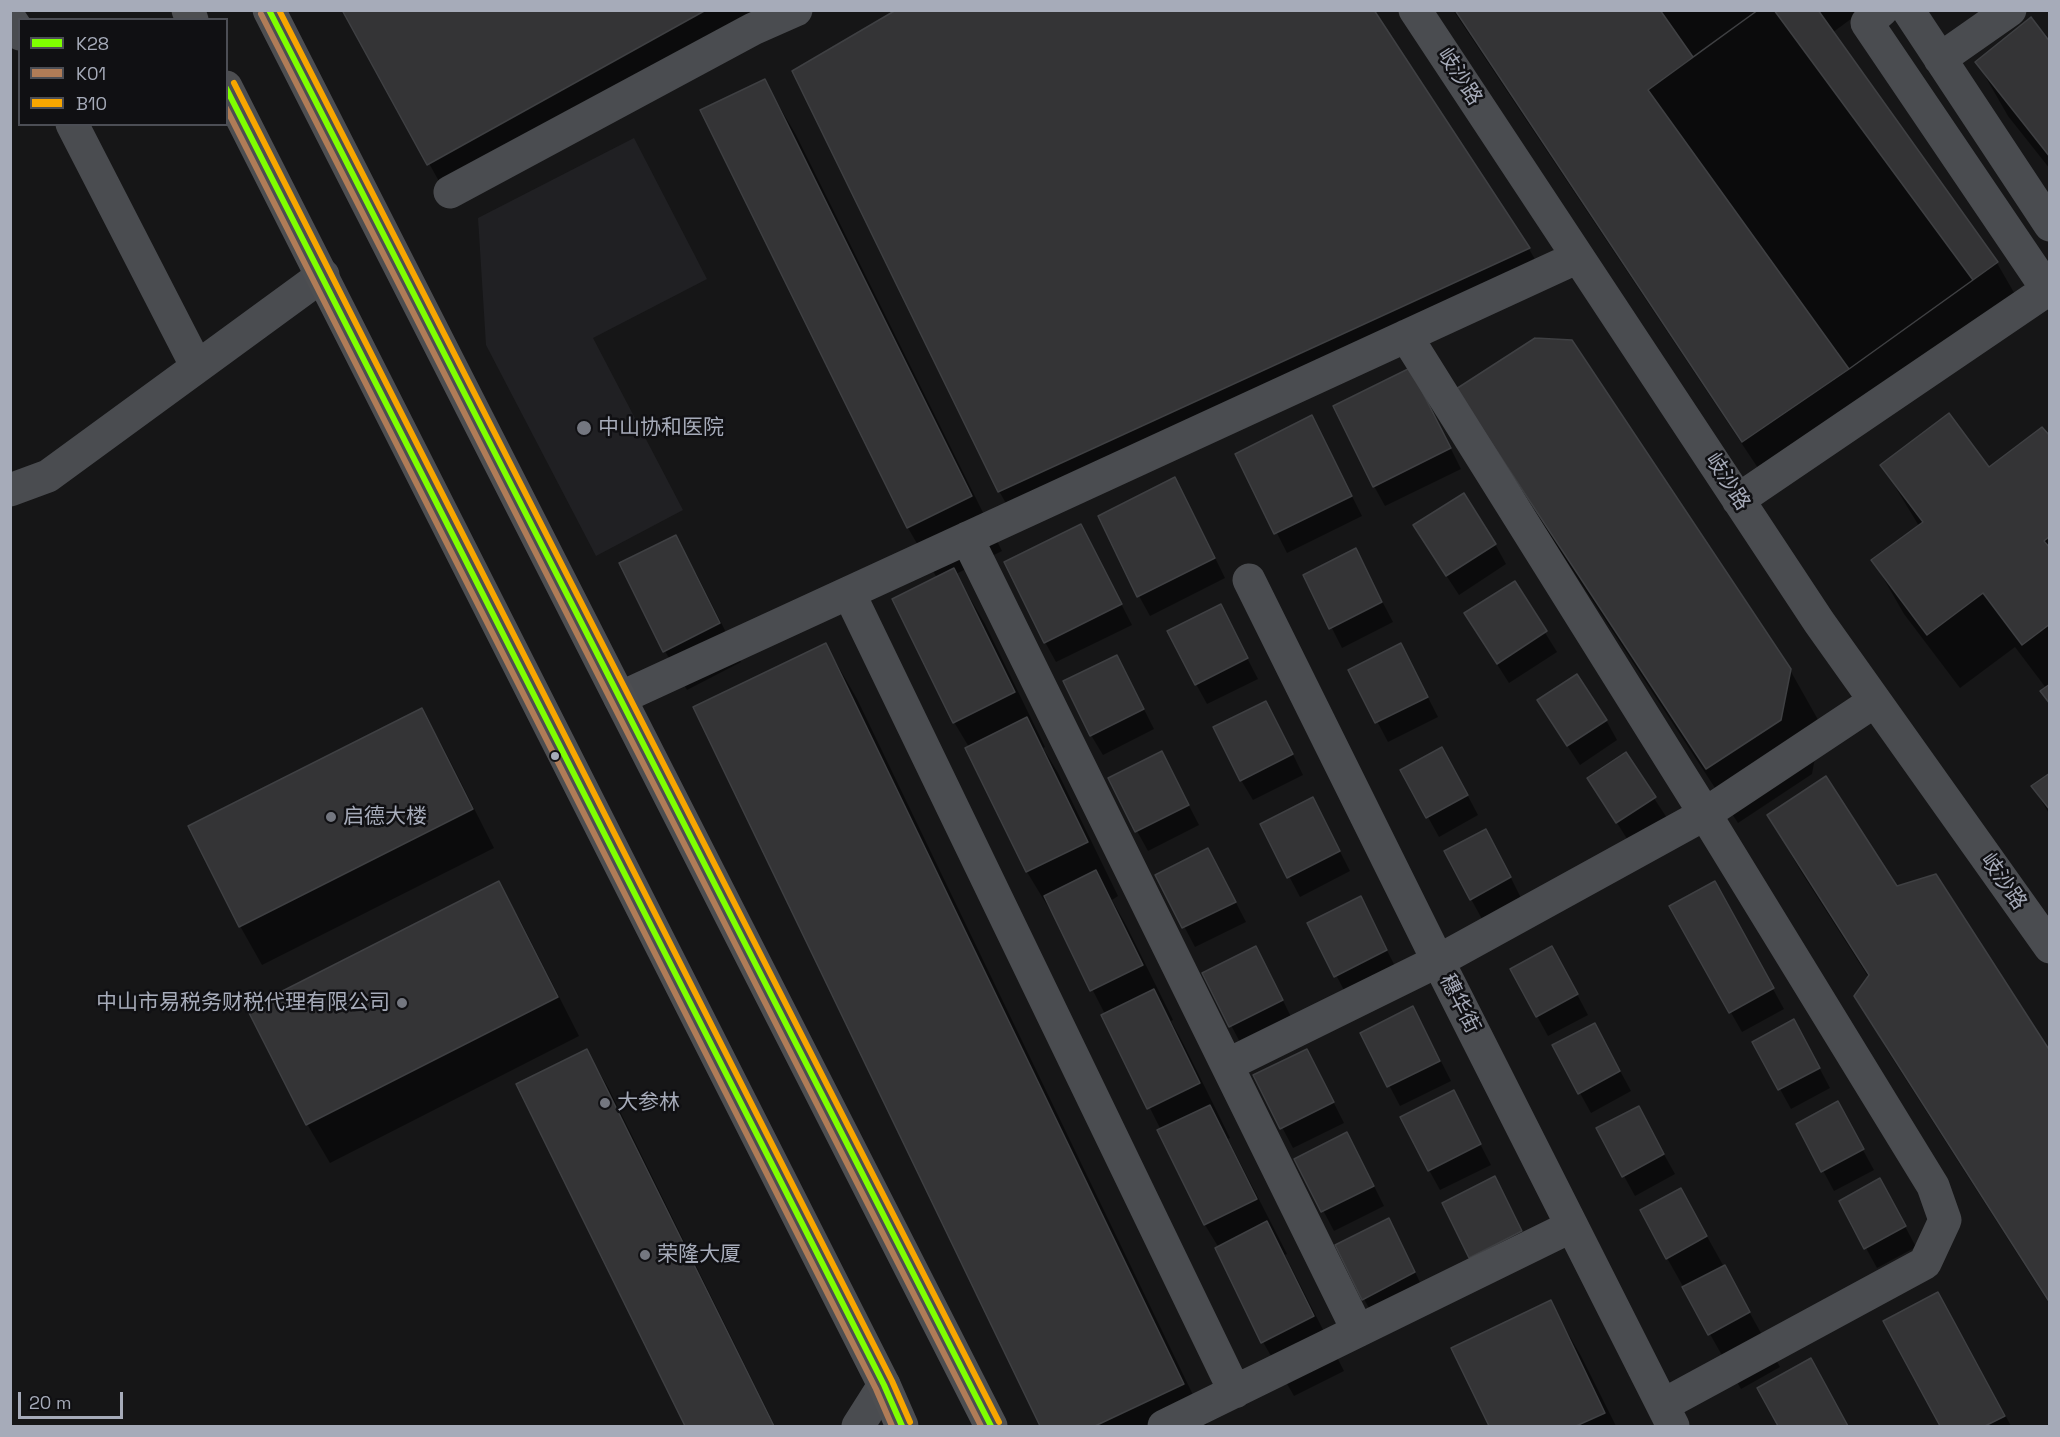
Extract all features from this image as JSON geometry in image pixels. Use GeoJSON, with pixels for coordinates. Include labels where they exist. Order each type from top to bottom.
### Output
{"type":"FeatureCollection","features":[{"type":"Feature","properties":{"kind":"main road"},"geometry":{"type":"LineString","coordinates":[[269,10],[991,1426]]}},
{"type":"Feature","properties":{"kind":"main road"},"geometry":{"type":"LineString","coordinates":[[228,91],[884,1385],[902,1426]]}},
{"type":"Feature","properties":{"kind":"street"},"geometry":{"type":"LineString","coordinates":[[450,192],[753,29],[796,10]]}},
{"type":"Feature","properties":{"kind":"street","name":"岐沙路"},"geometry":{"type":"LineString","coordinates":[[1415,10],[1813,613],[2049,947]]}},
{"type":"Feature","properties":{"kind":"street"},"geometry":{"type":"LineString","coordinates":[[1738,500],[2048,289],[1867,23],[1882,10]]}},
{"type":"Feature","properties":{"kind":"street"},"geometry":{"type":"LineString","coordinates":[[1908,10],[2049,225]]}},
{"type":"Feature","properties":{"kind":"street"},"geometry":{"type":"LineString","coordinates":[[1940,59],[2010,10]]}},
{"type":"Feature","properties":{"kind":"street"},"geometry":{"type":"LineString","coordinates":[[73,126],[197,367]]}},
{"type":"Feature","properties":{"kind":"street"},"geometry":{"type":"LineString","coordinates":[[620,698],[1578,257]]}},
{"type":"Feature","properties":{"kind":"street"},"geometry":{"type":"LineString","coordinates":[[10,490],[48,476],[323,275]]}},
{"type":"Feature","properties":{"kind":"street"},"geometry":{"type":"LineString","coordinates":[[1406,336],[1705,814],[1933,1186],[1945,1220],[1924,1263],[1668,1416]]}},
{"type":"Feature","properties":{"kind":"street"},"geometry":{"type":"LineString","coordinates":[[967,538],[1358,1331]]}},
{"type":"Feature","properties":{"kind":"street","name":"穗华街"},"geometry":{"type":"LineString","coordinates":[[1249,580],[1668,1416]]}},
{"type":"Feature","properties":{"kind":"street"},"geometry":{"type":"LineString","coordinates":[[849,593],[1235,1392]]}},
{"type":"Feature","properties":{"kind":"street"},"geometry":{"type":"LineString","coordinates":[[1227,1065],[1438,961],[1705,814],[1875,701]]}},
{"type":"Feature","properties":{"kind":"street"},"geometry":{"type":"LineString","coordinates":[[1164,1426],[1572,1226]]}},
{"type":"Feature","properties":{"kind":"street"},"geometry":{"type":"LineString","coordinates":[[858,1426],[884,1385]]}},
{"type":"Feature","properties":{"kind":"shaded area","name":"中山协和医院"},"geometry":{"type":"Polygon","coordinates":[[[634,138],[707,279],[593,338],[683,510],[596,556],[486,345],[478,218],[634,138]]]}},
{"type":"Feature","properties":{"kind":"building"},"geometry":{"type":"Polygon","coordinates":[[[342,10],[706,10],[427,165],[342,10]]]}},
{"type":"Feature","properties":{"kind":"building"},"geometry":{"type":"Polygon","coordinates":[[[896,10],[1374,10],[1530,248],[998,492],[792,71],[896,10]]]}},
{"type":"Feature","properties":{"kind":"building"},"geometry":{"type":"Polygon","coordinates":[[[1455,10],[1774,10],[1973,280],[1742,442],[1455,10]]]}},
{"type":"Feature","properties":{"kind":"building"},"geometry":{"type":"Polygon","coordinates":[[[1660,10],[1758,10],[1693,57],[1660,10]]]}},
{"type":"Feature","properties":{"kind":"building"},"geometry":{"type":"Polygon","coordinates":[[[1758,10],[1818,10],[1998,262],[1849,369],[1648,90],[1758,10]]]}},
{"type":"Feature","properties":{"kind":"building"},"geometry":{"type":"Polygon","coordinates":[[[2031,17],[2050,42],[2050,157],[1975,62],[2031,17]]]}},
{"type":"Feature","properties":{"kind":"building"},"geometry":{"type":"Polygon","coordinates":[[[765,79],[972,496],[907,528],[700,110],[765,79]]]}},
{"type":"Feature","properties":{"kind":"building"},"geometry":{"type":"Polygon","coordinates":[[[1535,338],[1572,340],[1791,669],[1781,720],[1706,769],[1456,389],[1535,338]]]}},
{"type":"Feature","properties":{"kind":"building"},"geometry":{"type":"Polygon","coordinates":[[[1410,368],[1451,448],[1373,487],[1333,406],[1410,368]]]}},
{"type":"Feature","properties":{"kind":"building"},"geometry":{"type":"Polygon","coordinates":[[[1949,413],[1989,467],[2042,427],[2050,436],[2050,536],[2044,541],[2050,548],[2050,624],[2022,645],[1983,593],[1927,635],[1871,560],[1923,522],[1880,465],[1949,413]]]}},
{"type":"Feature","properties":{"kind":"building"},"geometry":{"type":"Polygon","coordinates":[[[1312,415],[1352,496],[1274,534],[1235,454],[1312,415]]]}},
{"type":"Feature","properties":{"kind":"building"},"geometry":{"type":"Polygon","coordinates":[[[1175,477],[1215,558],[1137,597],[1098,516],[1175,477]]]}},
{"type":"Feature","properties":{"kind":"building"},"geometry":{"type":"Polygon","coordinates":[[[1464,493],[1496,544],[1446,576],[1413,525],[1464,493]]]}},
{"type":"Feature","properties":{"kind":"building"},"geometry":{"type":"Polygon","coordinates":[[[1081,524],[1122,604],[1044,643],[1004,562],[1081,524]]]}},
{"type":"Feature","properties":{"kind":"building"},"geometry":{"type":"Polygon","coordinates":[[[676,535],[720,623],[663,652],[619,563],[676,535]]]}},
{"type":"Feature","properties":{"kind":"building"},"geometry":{"type":"Polygon","coordinates":[[[1356,548],[1382,602],[1329,629],[1303,575],[1356,548]]]}},
{"type":"Feature","properties":{"kind":"building"},"geometry":{"type":"Polygon","coordinates":[[[954,568],[1015,692],[953,723],[892,599],[954,568]]]}},
{"type":"Feature","properties":{"kind":"building"},"geometry":{"type":"Polygon","coordinates":[[[1515,581],[1547,631],[1497,664],[1464,613],[1515,581]]]}},
{"type":"Feature","properties":{"kind":"building"},"geometry":{"type":"Polygon","coordinates":[[[1221,604],[1248,658],[1195,685],[1167,631],[1221,604]]]}},
{"type":"Feature","properties":{"kind":"building"},"geometry":{"type":"Polygon","coordinates":[[[826,643],[1184,1384],[1095,1426],[1040,1426],[693,707],[826,643]]]}},
{"type":"Feature","properties":{"kind":"building"},"geometry":{"type":"Polygon","coordinates":[[[1401,643],[1428,697],[1375,723],[1348,670],[1401,643]]]}},
{"type":"Feature","properties":{"kind":"building"},"geometry":{"type":"Polygon","coordinates":[[[1117,655],[1144,709],[1090,736],[1063,681],[1117,655]]]}},
{"type":"Feature","properties":{"kind":"building"},"geometry":{"type":"Polygon","coordinates":[[[1577,674],[1607,720],[1567,746],[1537,700],[1577,674]]]}},
{"type":"Feature","properties":{"kind":"building"},"geometry":{"type":"Polygon","coordinates":[[[2050,684],[2050,704],[2040,691],[2050,684]]]}},
{"type":"Feature","properties":{"kind":"building"},"geometry":{"type":"Polygon","coordinates":[[[1266,701],[1293,754],[1240,781],[1213,727],[1266,701]]]}},
{"type":"Feature","properties":{"kind":"building","name":"启德大楼"},"geometry":{"type":"Polygon","coordinates":[[[422,708],[473,809],[239,927],[188,826],[422,708]]]}},
{"type":"Feature","properties":{"kind":"building"},"geometry":{"type":"Polygon","coordinates":[[[1027,717],[1088,842],[1026,872],[965,748],[1027,717]]]}},
{"type":"Feature","properties":{"kind":"building"},"geometry":{"type":"Polygon","coordinates":[[[1442,747],[1468,795],[1426,818],[1400,770],[1442,747]]]}},
{"type":"Feature","properties":{"kind":"building"},"geometry":{"type":"Polygon","coordinates":[[[1162,751],[1189,805],[1135,832],[1108,778],[1162,751]]]}},
{"type":"Feature","properties":{"kind":"building"},"geometry":{"type":"Polygon","coordinates":[[[1626,752],[1656,797],[1616,823],[1587,778],[1626,752]]]}},
{"type":"Feature","properties":{"kind":"building"},"geometry":{"type":"Polygon","coordinates":[[[2050,773],[2050,810],[2031,786],[2050,773]]]}},
{"type":"Feature","properties":{"kind":"building"},"geometry":{"type":"Polygon","coordinates":[[[1826,776],[1897,886],[1936,874],[2050,1051],[2050,1303],[1854,996],[1869,975],[1767,815],[1826,776]]]}},
{"type":"Feature","properties":{"kind":"building"},"geometry":{"type":"Polygon","coordinates":[[[1313,797],[1340,851],[1287,878],[1260,824],[1313,797]]]}},
{"type":"Feature","properties":{"kind":"building"},"geometry":{"type":"Polygon","coordinates":[[[1486,829],[1511,877],[1470,900],[1444,851],[1486,829]]]}},
{"type":"Feature","properties":{"kind":"building"},"geometry":{"type":"Polygon","coordinates":[[[1208,848],[1236,902],[1182,928],[1155,875],[1208,848]]]}},
{"type":"Feature","properties":{"kind":"building"},"geometry":{"type":"Polygon","coordinates":[[[1096,870],[1143,965],[1090,991],[1044,896],[1096,870]]]}},
{"type":"Feature","properties":{"kind":"building","name":"中山市易税务财税代理有限公司"},"geometry":{"type":"Polygon","coordinates":[[[499,881],[558,997],[306,1125],[247,1009],[499,881]]]}},
{"type":"Feature","properties":{"kind":"building"},"geometry":{"type":"Polygon","coordinates":[[[1715,881],[1774,988],[1729,1013],[1669,906],[1715,881]]]}},
{"type":"Feature","properties":{"kind":"building"},"geometry":{"type":"Polygon","coordinates":[[[1361,896],[1387,950],[1334,977],[1307,923],[1361,896]]]}},
{"type":"Feature","properties":{"kind":"building"},"geometry":{"type":"Polygon","coordinates":[[[1256,946],[1283,1000],[1229,1027],[1202,973],[1256,946]]]}},
{"type":"Feature","properties":{"kind":"building"},"geometry":{"type":"Polygon","coordinates":[[[1552,946],[1578,994],[1536,1017],[1510,969],[1552,946]]]}},
{"type":"Feature","properties":{"kind":"building"},"geometry":{"type":"Polygon","coordinates":[[[1154,989],[1200,1083],[1147,1109],[1101,1015],[1154,989]]]}},
{"type":"Feature","properties":{"kind":"building"},"geometry":{"type":"Polygon","coordinates":[[[1413,1006],[1440,1061],[1387,1087],[1360,1033],[1413,1006]]]}},
{"type":"Feature","properties":{"kind":"building"},"geometry":{"type":"Polygon","coordinates":[[[1794,1019],[1820,1068],[1778,1090],[1752,1042],[1794,1019]]]}},
{"type":"Feature","properties":{"kind":"building"},"geometry":{"type":"Polygon","coordinates":[[[1595,1023],[1620,1071],[1578,1094],[1552,1045],[1595,1023]]]}},
{"type":"Feature","properties":{"kind":"building","name":"荣隆大厦"},"geometry":{"type":"Polygon","coordinates":[[[587,1049],[774,1426],[685,1426],[516,1084],[587,1049]]]}},
{"type":"Feature","properties":{"kind":"building"},"geometry":{"type":"Polygon","coordinates":[[[1307,1049],[1334,1102],[1280,1129],[1253,1075],[1307,1049]]]}},
{"type":"Feature","properties":{"kind":"building"},"geometry":{"type":"Polygon","coordinates":[[[1454,1090],[1481,1144],[1428,1171],[1400,1117],[1454,1090]]]}},
{"type":"Feature","properties":{"kind":"building"},"geometry":{"type":"Polygon","coordinates":[[[1838,1101],[1864,1149],[1821,1172],[1796,1124],[1838,1101]]]}},
{"type":"Feature","properties":{"kind":"building"},"geometry":{"type":"Polygon","coordinates":[[[1210,1105],[1257,1199],[1204,1225],[1157,1130],[1210,1105]]]}},
{"type":"Feature","properties":{"kind":"building"},"geometry":{"type":"Polygon","coordinates":[[[1639,1106],[1664,1154],[1622,1177],[1596,1128],[1639,1106]]]}},
{"type":"Feature","properties":{"kind":"building"},"geometry":{"type":"Polygon","coordinates":[[[1347,1132],[1374,1186],[1321,1212],[1294,1159],[1347,1132]]]}},
{"type":"Feature","properties":{"kind":"building"},"geometry":{"type":"Polygon","coordinates":[[[1495,1176],[1522,1231],[1469,1258],[1442,1203],[1495,1176]]]}},
{"type":"Feature","properties":{"kind":"building"},"geometry":{"type":"Polygon","coordinates":[[[1880,1178],[1906,1226],[1864,1249],[1839,1201],[1880,1178]]]}},
{"type":"Feature","properties":{"kind":"building"},"geometry":{"type":"Polygon","coordinates":[[[1681,1188],[1707,1236],[1666,1259],[1640,1210],[1681,1188]]]}},
{"type":"Feature","properties":{"kind":"building"},"geometry":{"type":"Polygon","coordinates":[[[1389,1218],[1415,1272],[1362,1300],[1335,1245],[1389,1218]]]}},
{"type":"Feature","properties":{"kind":"building"},"geometry":{"type":"Polygon","coordinates":[[[1267,1221],[1314,1316],[1261,1343],[1215,1248],[1267,1221]]]}},
{"type":"Feature","properties":{"kind":"building"},"geometry":{"type":"Polygon","coordinates":[[[1725,1265],[1750,1312],[1708,1335],[1682,1287],[1725,1265]]]}},
{"type":"Feature","properties":{"kind":"building"},"geometry":{"type":"Polygon","coordinates":[[[1938,1292],[2005,1416],[1985,1426],[1940,1426],[1883,1321],[1938,1292]]]}},
{"type":"Feature","properties":{"kind":"building"},"geometry":{"type":"Polygon","coordinates":[[[1551,1300],[1605,1413],[1576,1426],[1489,1426],[1451,1348],[1551,1300]]]}},
{"type":"Feature","properties":{"kind":"building"},"geometry":{"type":"Polygon","coordinates":[[[1811,1358],[1848,1426],[1778,1426],[1757,1388],[1811,1358]]]}},
{"type":"Feature","properties":{"kind":"transit line","name":"K28"},"geometry":{"type":"LineString","coordinates":[[269,10],[991,1426]]}},
{"type":"Feature","properties":{"kind":"transit line","name":"B10"},"geometry":{"type":"LineString","coordinates":[[279,10],[999,1422]]}},
{"type":"Feature","properties":{"kind":"transit line","name":"K01"},"geometry":{"type":"LineString","coordinates":[[261,14],[981,1426]]}},
{"type":"Feature","properties":{"kind":"transit line","name":"B10"},"geometry":{"type":"LineString","coordinates":[[234,83],[892,1381],[910,1422]]}},
{"type":"Feature","properties":{"kind":"transit line","name":"K28"},"geometry":{"type":"LineString","coordinates":[[228,92],[884,1385],[902,1426]]}},
{"type":"Feature","properties":{"kind":"transit line","name":"K01"},"geometry":{"type":"LineString","coordinates":[[228,112],[876,1389],[892,1426]]}},
{"type":"Feature","properties":{"kind":"place","name":"中山协和医院"},"geometry":{"type":"Point","coordinates":[584,428]}},
{"type":"Feature","properties":{"kind":"place","name":"启德大楼"},"geometry":{"type":"Point","coordinates":[331,817]}},
{"type":"Feature","properties":{"kind":"place","name":"中山市易税务财税代理有限公司"},"geometry":{"type":"Point","coordinates":[402,1003]}},
{"type":"Feature","properties":{"kind":"place","name":"大参林"},"geometry":{"type":"Point","coordinates":[605,1103]}},
{"type":"Feature","properties":{"kind":"place","name":"荣隆大厦"},"geometry":{"type":"Point","coordinates":[645,1255]}}]}
